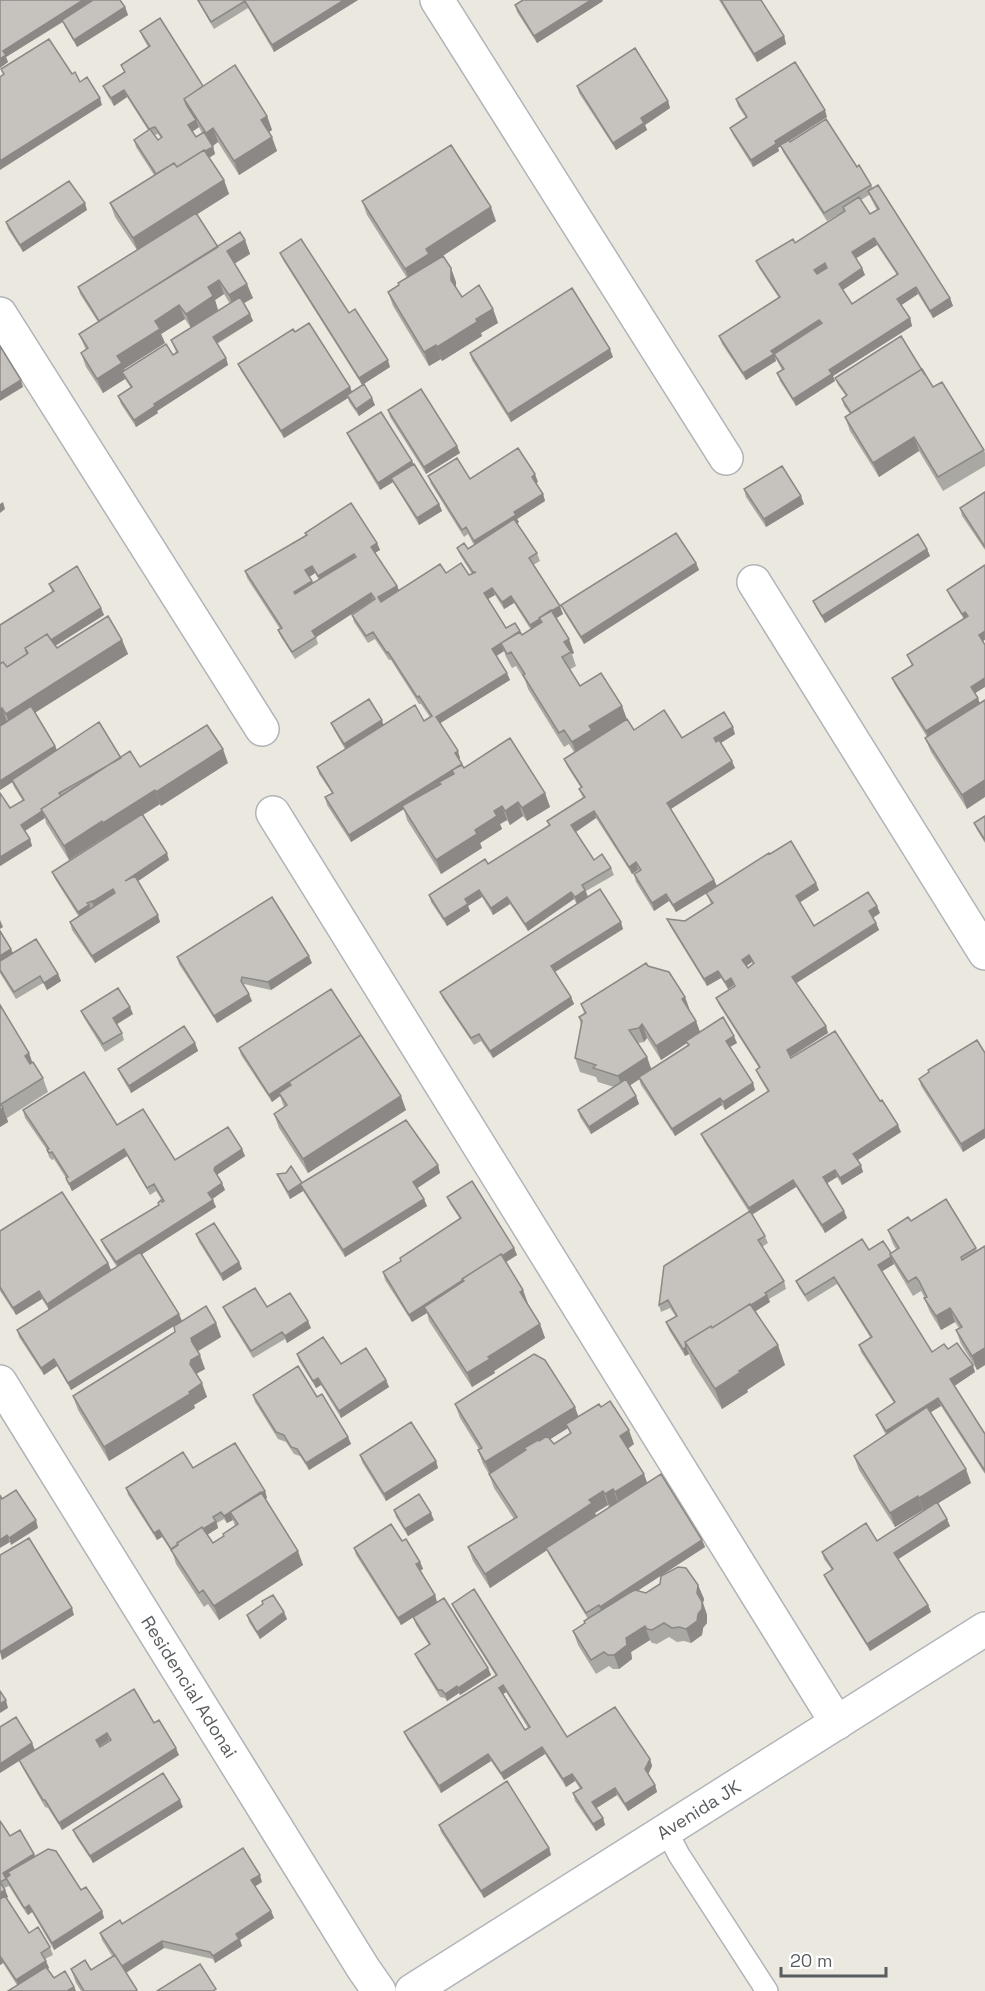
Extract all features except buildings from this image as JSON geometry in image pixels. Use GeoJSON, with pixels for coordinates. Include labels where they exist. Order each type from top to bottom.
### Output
{"type":"FeatureCollection","features":[{"type":"Feature","properties":{"kind":"street"},"geometry":{"type":"LineString","coordinates":[[437,0],[726,459]]}},
{"type":"Feature","properties":{"kind":"street"},"geometry":{"type":"LineString","coordinates":[[0,314],[262,729]]}},
{"type":"Feature","properties":{"kind":"street"},"geometry":{"type":"LineString","coordinates":[[754,582],[985,953]]}},
{"type":"Feature","properties":{"kind":"street"},"geometry":{"type":"LineString","coordinates":[[273,813],[837,1723]]}},
{"type":"Feature","properties":{"kind":"street","name":"Residencial Adonai"},"geometry":{"type":"LineString","coordinates":[[0,1382],[379,1991]]}},
{"type":"Feature","properties":{"kind":"street","name":"Avenida JK"},"geometry":{"type":"LineString","coordinates":[[412,1991],[985,1629]]}},
{"type":"Feature","properties":{"kind":"lane"},"geometry":{"type":"LineString","coordinates":[[666,1830],[679,1855],[767,1991]]}}]}
